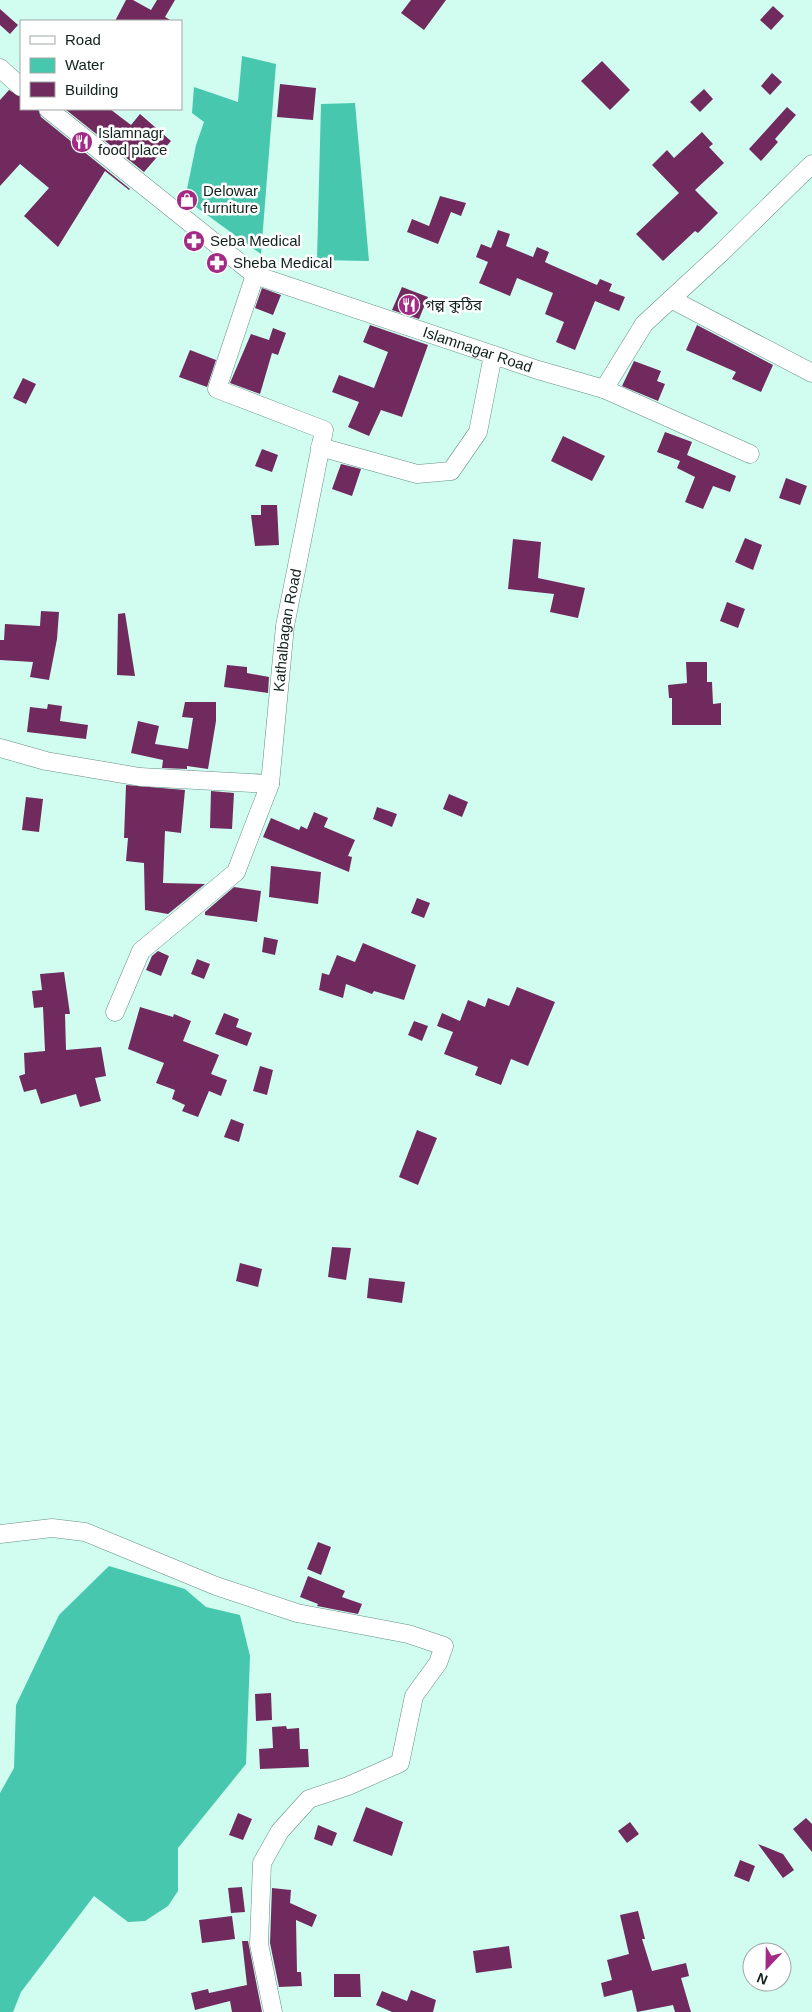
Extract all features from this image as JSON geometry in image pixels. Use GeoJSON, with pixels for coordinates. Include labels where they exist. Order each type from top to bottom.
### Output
{"type":"FeatureCollection","features":[{"type":"Feature","properties":{"kind":"street"},"geometry":{"type":"LineString","coordinates":[[0,68],[20,86]]}},
{"type":"Feature","properties":{"kind":"street","name":"Islamnagar Road"},"geometry":{"type":"LineString","coordinates":[[49,110],[255,275],[493,355],[604,389],[750,454]]}},
{"type":"Feature","properties":{"kind":"street"},"geometry":{"type":"LineString","coordinates":[[604,389],[644,324],[812,164]]}},
{"type":"Feature","properties":{"kind":"street","name":"Kathalbagan Road"},"geometry":{"type":"LineString","coordinates":[[115,1012],[140,951],[236,872],[270,784],[285,626],[302,548],[312,482],[324,430],[217,390],[255,275]]}},
{"type":"Feature","properties":{"kind":"street"},"geometry":{"type":"LineString","coordinates":[[671,299],[812,373]]}},
{"type":"Feature","properties":{"kind":"street"},"geometry":{"type":"LineString","coordinates":[[320,447],[417,474],[451,471],[478,432],[493,355]]}},
{"type":"Feature","properties":{"kind":"street"},"geometry":{"type":"LineString","coordinates":[[0,748],[46,761],[140,776],[270,784]]}},
{"type":"Feature","properties":{"kind":"street"},"geometry":{"type":"LineString","coordinates":[[0,1534],[52,1528],[85,1532],[216,1586],[298,1613],[408,1634],[444,1646],[438,1663],[414,1696],[400,1763],[348,1786],[309,1799],[280,1831],[262,1863],[260,1944],[273,2012]]}},
{"type":"Feature","properties":{"kind":"water"},"geometry":{"type":"Polygon","coordinates":[[[242,56],[276,64],[261,254],[185,199],[196,145],[204,122],[192,113],[194,87],[238,102],[242,56]]]}},
{"type":"Feature","properties":{"kind":"water"},"geometry":{"type":"Polygon","coordinates":[[[355,103],[369,261],[317,260],[321,104],[355,103]]]}},
{"type":"Feature","properties":{"kind":"water"},"geometry":{"type":"Polygon","coordinates":[[[109,1566],[185,1589],[206,1607],[240,1615],[250,1656],[246,1764],[178,1848],[178,1891],[168,1906],[145,1921],[128,1922],[94,1896],[21,1992],[13,2012],[0,2012],[0,1793],[14,1768],[16,1705],[59,1615],[109,1566]]]}},
{"type":"Feature","properties":{"kind":"building"},"geometry":{"type":"Polygon","coordinates":[[[126,0],[133,0],[151,10],[157,0],[175,0],[165,17],[170,20],[116,20],[126,0]]]}},
{"type":"Feature","properties":{"kind":"building"},"geometry":{"type":"Polygon","coordinates":[[[411,0],[446,0],[424,30],[401,13],[411,0]]]}},
{"type":"Feature","properties":{"kind":"building"},"geometry":{"type":"Polygon","coordinates":[[[773,6],[784,16],[771,30],[760,20],[773,6]]]}},
{"type":"Feature","properties":{"kind":"building"},"geometry":{"type":"Polygon","coordinates":[[[0,9],[18,25],[10,34],[0,25],[0,9]]]}},
{"type":"Feature","properties":{"kind":"building"},"geometry":{"type":"Polygon","coordinates":[[[602,61],[630,90],[610,110],[581,81],[602,61]]]}},
{"type":"Feature","properties":{"kind":"building"},"geometry":{"type":"Polygon","coordinates":[[[772,73],[782,82],[770,95],[761,86],[772,73]]]}},
{"type":"Feature","properties":{"kind":"building"},"geometry":{"type":"Polygon","coordinates":[[[280,84],[316,88],[313,120],[277,117],[280,84]]]}},
{"type":"Feature","properties":{"kind":"building"},"geometry":{"type":"Polygon","coordinates":[[[704,89],[713,99],[700,112],[690,102],[704,89]]]}},
{"type":"Feature","properties":{"kind":"building"},"geometry":{"type":"Polygon","coordinates":[[[9,90],[20,96],[20,110],[38,110],[41,117],[130,189],[105,171],[58,247],[24,216],[49,188],[20,164],[0,186],[0,100],[9,90]]]}},
{"type":"Feature","properties":{"kind":"building"},"geometry":{"type":"Polygon","coordinates":[[[787,107],[796,115],[775,139],[778,142],[761,161],[749,149],[787,107]]]}},
{"type":"Feature","properties":{"kind":"building"},"geometry":{"type":"Polygon","coordinates":[[[66,110],[111,110],[131,125],[140,114],[171,141],[144,172],[66,110]]]}},
{"type":"Feature","properties":{"kind":"building"},"geometry":{"type":"Polygon","coordinates":[[[702,132],[713,144],[709,147],[724,163],[695,190],[718,213],[698,233],[695,231],[663,261],[636,234],[679,193],[652,165],[667,150],[674,158],[702,132]]]}},
{"type":"Feature","properties":{"kind":"building"},"geometry":{"type":"Polygon","coordinates":[[[440,196],[466,203],[461,216],[451,212],[438,244],[407,232],[412,219],[429,226],[440,196]]]}},
{"type":"Feature","properties":{"kind":"building"},"geometry":{"type":"Polygon","coordinates":[[[498,230],[510,234],[506,246],[533,257],[537,247],[549,252],[545,262],[549,264],[597,285],[600,279],[612,284],[609,291],[625,297],[619,311],[595,301],[575,350],[556,342],[564,322],[545,314],[553,293],[517,278],[510,296],[479,283],[488,262],[476,257],[481,244],[491,248],[498,230]]]}},
{"type":"Feature","properties":{"kind":"building","name":"গল্প কুঠির"},"geometry":{"type":"Polygon","coordinates":[[[402,287],[428,297],[419,319],[392,310],[402,287]]]}},
{"type":"Feature","properties":{"kind":"building"},"geometry":{"type":"Polygon","coordinates":[[[262,288],[281,295],[273,315],[255,308],[262,288]]]}},
{"type":"Feature","properties":{"kind":"building"},"geometry":{"type":"Polygon","coordinates":[[[370,325],[428,345],[402,417],[381,410],[369,436],[348,427],[359,402],[332,392],[339,375],[374,388],[388,352],[363,342],[370,325]]]}},
{"type":"Feature","properties":{"kind":"building"},"geometry":{"type":"Polygon","coordinates":[[[697,325],[773,365],[761,392],[732,379],[736,372],[686,350],[697,325]]]}},
{"type":"Feature","properties":{"kind":"building"},"geometry":{"type":"Polygon","coordinates":[[[273,328],[286,333],[278,355],[272,353],[260,394],[230,383],[251,334],[269,340],[273,328]]]}},
{"type":"Feature","properties":{"kind":"building"},"geometry":{"type":"Polygon","coordinates":[[[190,350],[216,360],[207,387],[179,377],[190,350]]]}},
{"type":"Feature","properties":{"kind":"building"},"geometry":{"type":"Polygon","coordinates":[[[634,361],[661,371],[657,381],[665,384],[658,401],[622,386],[634,361]]]}},
{"type":"Feature","properties":{"kind":"building"},"geometry":{"type":"Polygon","coordinates":[[[23,378],[36,384],[26,404],[13,398],[23,378]]]}},
{"type":"Feature","properties":{"kind":"building"},"geometry":{"type":"Polygon","coordinates":[[[665,432],[692,442],[687,455],[736,476],[730,492],[713,486],[703,509],[685,502],[695,477],[677,468],[680,461],[657,452],[665,432]]]}},
{"type":"Feature","properties":{"kind":"building"},"geometry":{"type":"Polygon","coordinates":[[[563,436],[605,456],[592,481],[551,461],[563,436]]]}},
{"type":"Feature","properties":{"kind":"building"},"geometry":{"type":"Polygon","coordinates":[[[262,449],[278,455],[272,472],[255,466],[262,449]]]}},
{"type":"Feature","properties":{"kind":"building"},"geometry":{"type":"Polygon","coordinates":[[[341,464],[361,469],[352,496],[332,489],[341,464]]]}},
{"type":"Feature","properties":{"kind":"building"},"geometry":{"type":"Polygon","coordinates":[[[786,478],[807,486],[800,505],[779,498],[786,478]]]}},
{"type":"Feature","properties":{"kind":"building"},"geometry":{"type":"Polygon","coordinates":[[[261,505],[277,505],[279,545],[255,546],[251,515],[261,515],[261,505]]]}},
{"type":"Feature","properties":{"kind":"building"},"geometry":{"type":"Polygon","coordinates":[[[745,538],[762,545],[753,570],[735,562],[745,538]]]}},
{"type":"Feature","properties":{"kind":"building"},"geometry":{"type":"Polygon","coordinates":[[[513,539],[541,542],[538,578],[585,588],[578,618],[550,612],[554,594],[508,589],[513,539]]]}},
{"type":"Feature","properties":{"kind":"building"},"geometry":{"type":"Polygon","coordinates":[[[727,602],[745,609],[738,628],[720,621],[727,602]]]}},
{"type":"Feature","properties":{"kind":"building"},"geometry":{"type":"Polygon","coordinates":[[[41,611],[59,612],[57,639],[49,680],[30,677],[33,662],[0,660],[0,640],[4,640],[5,624],[40,626],[41,611]]]}},
{"type":"Feature","properties":{"kind":"building"},"geometry":{"type":"Polygon","coordinates":[[[125,613],[135,676],[117,675],[118,614],[125,613]]]}},
{"type":"Feature","properties":{"kind":"building"},"geometry":{"type":"Polygon","coordinates":[[[686,662],[707,662],[707,682],[712,682],[713,704],[721,703],[721,725],[672,725],[672,698],[669,698],[668,685],[687,683],[686,662]]]}},
{"type":"Feature","properties":{"kind":"building"},"geometry":{"type":"Polygon","coordinates":[[[227,665],[247,667],[247,673],[269,677],[268,693],[224,687],[227,665]]]}},
{"type":"Feature","properties":{"kind":"building"},"geometry":{"type":"Polygon","coordinates":[[[185,702],[216,702],[216,721],[208,769],[187,766],[187,769],[162,768],[163,760],[131,753],[138,721],[159,726],[155,744],[188,749],[193,718],[182,717],[185,702]]]}},
{"type":"Feature","properties":{"kind":"building"},"geometry":{"type":"Polygon","coordinates":[[[48,704],[62,706],[60,721],[88,725],[86,739],[27,732],[30,707],[47,709],[48,704]]]}},
{"type":"Feature","properties":{"kind":"building"},"geometry":{"type":"Polygon","coordinates":[[[126,785],[185,790],[181,833],[165,831],[163,883],[205,884],[168,914],[145,910],[144,863],[126,861],[128,838],[124,838],[126,785]]]}},
{"type":"Feature","properties":{"kind":"building"},"geometry":{"type":"Polygon","coordinates":[[[211,791],[234,793],[232,829],[210,828],[211,791]]]}},
{"type":"Feature","properties":{"kind":"building"},"geometry":{"type":"Polygon","coordinates":[[[449,794],[468,802],[462,817],[443,809],[449,794]]]}},
{"type":"Feature","properties":{"kind":"building"},"geometry":{"type":"Polygon","coordinates":[[[26,797],[43,799],[39,832],[22,830],[26,797]]]}},
{"type":"Feature","properties":{"kind":"building"},"geometry":{"type":"Polygon","coordinates":[[[377,807],[397,814],[392,827],[373,819],[377,807]]]}},
{"type":"Feature","properties":{"kind":"building"},"geometry":{"type":"Polygon","coordinates":[[[314,812],[328,818],[324,827],[355,840],[348,856],[352,857],[349,872],[263,837],[271,818],[299,830],[301,826],[307,829],[314,812]]]}},
{"type":"Feature","properties":{"kind":"building"},"geometry":{"type":"Polygon","coordinates":[[[271,866],[321,872],[318,904],[269,897],[271,866]]]}},
{"type":"Feature","properties":{"kind":"building"},"geometry":{"type":"Polygon","coordinates":[[[234,887],[261,891],[257,922],[205,915],[205,912],[234,887]]]}},
{"type":"Feature","properties":{"kind":"building"},"geometry":{"type":"Polygon","coordinates":[[[417,898],[430,903],[424,918],[411,913],[417,898]]]}},
{"type":"Feature","properties":{"kind":"building"},"geometry":{"type":"Polygon","coordinates":[[[264,937],[278,940],[275,955],[262,952],[264,937]]]}},
{"type":"Feature","properties":{"kind":"building"},"geometry":{"type":"Polygon","coordinates":[[[363,943],[416,965],[404,1000],[374,991],[372,994],[346,984],[343,998],[319,990],[322,973],[329,975],[337,955],[355,962],[363,943]]]}},
{"type":"Feature","properties":{"kind":"building"},"geometry":{"type":"Polygon","coordinates":[[[158,951],[169,956],[161,976],[146,970],[152,956],[158,951]]]}},
{"type":"Feature","properties":{"kind":"building"},"geometry":{"type":"Polygon","coordinates":[[[197,959],[210,964],[204,979],[191,974],[197,959]]]}},
{"type":"Feature","properties":{"kind":"building"},"geometry":{"type":"Polygon","coordinates":[[[64,972],[70,1014],[65,1014],[66,1050],[101,1047],[106,1076],[95,1078],[101,1101],[80,1107],[76,1094],[41,1104],[36,1089],[24,1092],[19,1076],[25,1074],[24,1053],[45,1051],[43,1007],[34,1008],[32,991],[42,990],[40,974],[64,972]]]}},
{"type":"Feature","properties":{"kind":"building"},"geometry":{"type":"Polygon","coordinates":[[[517,987],[555,1002],[528,1066],[511,1059],[501,1085],[475,1075],[478,1067],[444,1054],[453,1032],[437,1026],[442,1013],[460,1021],[468,1000],[485,1007],[488,998],[509,1006],[517,987]]]}},
{"type":"Feature","properties":{"kind":"building"},"geometry":{"type":"Polygon","coordinates":[[[140,1007],[173,1017],[174,1014],[191,1021],[183,1041],[219,1055],[211,1074],[227,1080],[221,1096],[209,1091],[198,1117],[182,1111],[185,1105],[172,1099],[175,1090],[156,1083],[164,1063],[128,1049],[140,1007]]]}},
{"type":"Feature","properties":{"kind":"building"},"geometry":{"type":"Polygon","coordinates":[[[224,1013],[239,1019],[236,1027],[252,1033],[247,1046],[215,1034],[224,1013]]]}},
{"type":"Feature","properties":{"kind":"building"},"geometry":{"type":"Polygon","coordinates":[[[414,1021],[428,1026],[422,1041],[408,1035],[414,1021]]]}},
{"type":"Feature","properties":{"kind":"building"},"geometry":{"type":"Polygon","coordinates":[[[260,1066],[273,1070],[267,1095],[253,1091],[260,1066]]]}},
{"type":"Feature","properties":{"kind":"building"},"geometry":{"type":"Polygon","coordinates":[[[231,1119],[244,1124],[239,1142],[224,1137],[231,1119]]]}},
{"type":"Feature","properties":{"kind":"building"},"geometry":{"type":"Polygon","coordinates":[[[417,1130],[437,1138],[418,1185],[399,1177],[417,1130]]]}},
{"type":"Feature","properties":{"kind":"building"},"geometry":{"type":"Polygon","coordinates":[[[332,1247],[351,1248],[346,1280],[328,1277],[332,1247]]]}},
{"type":"Feature","properties":{"kind":"building"},"geometry":{"type":"Polygon","coordinates":[[[240,1263],[262,1269],[258,1287],[236,1281],[240,1263]]]}},
{"type":"Feature","properties":{"kind":"building"},"geometry":{"type":"Polygon","coordinates":[[[369,1278],[405,1282],[402,1303],[367,1298],[369,1278]]]}},
{"type":"Feature","properties":{"kind":"building"},"geometry":{"type":"Polygon","coordinates":[[[318,1542],[331,1547],[321,1575],[307,1569],[318,1542]]]}},
{"type":"Feature","properties":{"kind":"building"},"geometry":{"type":"Polygon","coordinates":[[[308,1576],[345,1591],[342,1597],[362,1604],[358,1614],[317,1606],[318,1604],[300,1597],[308,1576]]]}},
{"type":"Feature","properties":{"kind":"building"},"geometry":{"type":"Polygon","coordinates":[[[271,1693],[272,1720],[256,1721],[255,1694],[271,1693]]]}},
{"type":"Feature","properties":{"kind":"building"},"geometry":{"type":"Polygon","coordinates":[[[286,1726],[287,1729],[299,1728],[300,1749],[308,1749],[309,1767],[260,1769],[259,1749],[273,1748],[272,1727],[286,1726]]]}},
{"type":"Feature","properties":{"kind":"building"},"geometry":{"type":"Polygon","coordinates":[[[366,1807],[403,1822],[392,1856],[353,1841],[366,1807]]]}},
{"type":"Feature","properties":{"kind":"building"},"geometry":{"type":"Polygon","coordinates":[[[238,1813],[252,1819],[243,1840],[229,1835],[238,1813]]]}},
{"type":"Feature","properties":{"kind":"building"},"geometry":{"type":"Polygon","coordinates":[[[806,1818],[812,1824],[812,1852],[793,1829],[806,1818]]]}},
{"type":"Feature","properties":{"kind":"building"},"geometry":{"type":"Polygon","coordinates":[[[630,1822],[639,1834],[627,1843],[618,1831],[630,1822]]]}},
{"type":"Feature","properties":{"kind":"building"},"geometry":{"type":"Polygon","coordinates":[[[318,1825],[337,1833],[332,1846],[314,1839],[318,1825]]]}},
{"type":"Feature","properties":{"kind":"building"},"geometry":{"type":"Polygon","coordinates":[[[758,1844],[783,1854],[794,1870],[783,1878],[758,1844]]]}},
{"type":"Feature","properties":{"kind":"building"},"geometry":{"type":"Polygon","coordinates":[[[740,1860],[755,1866],[749,1882],[734,1876],[740,1860]]]}},
{"type":"Feature","properties":{"kind":"building"},"geometry":{"type":"Polygon","coordinates":[[[242,1887],[245,1912],[231,1913],[228,1888],[242,1887]]]}},
{"type":"Feature","properties":{"kind":"building"},"geometry":{"type":"Polygon","coordinates":[[[272,1888],[291,1890],[290,1903],[317,1915],[312,1927],[296,1920],[297,1972],[301,1972],[302,1986],[279,1987],[270,1943],[272,1888]]]}},
{"type":"Feature","properties":{"kind":"building"},"geometry":{"type":"Polygon","coordinates":[[[638,1911],[645,1939],[642,1939],[652,1971],[686,1963],[689,1976],[681,1978],[691,2012],[675,2012],[673,2005],[637,2012],[632,1990],[604,1997],[601,1983],[612,1980],[607,1960],[629,1954],[620,1915],[638,1911]]]}},
{"type":"Feature","properties":{"kind":"building"},"geometry":{"type":"Polygon","coordinates":[[[232,1916],[235,1939],[202,1943],[199,1920],[232,1916]]]}},
{"type":"Feature","properties":{"kind":"building"},"geometry":{"type":"Polygon","coordinates":[[[242,1941],[248,1941],[262,2012],[232,2012],[230,2001],[195,2010],[191,1993],[208,1989],[209,1993],[247,1985],[242,1941]]]}},
{"type":"Feature","properties":{"kind":"building"},"geometry":{"type":"Polygon","coordinates":[[[509,1946],[512,1968],[476,1973],[473,1951],[509,1946]]]}},
{"type":"Feature","properties":{"kind":"building"},"geometry":{"type":"Polygon","coordinates":[[[334,1974],[360,1974],[361,1997],[334,1997],[334,1974]]]}},
{"type":"Feature","properties":{"kind":"building"},"geometry":{"type":"Polygon","coordinates":[[[411,1990],[436,2000],[433,2012],[392,2012],[376,2005],[382,1991],[407,2001],[411,1990]]]}},
{"type":"Feature","properties":{"kind":"place","name":"Islamnagr food place"},"geometry":{"type":"Point","coordinates":[82,142]}},
{"type":"Feature","properties":{"kind":"place","name":"Delowar furniture"},"geometry":{"type":"Point","coordinates":[187,200]}},
{"type":"Feature","properties":{"kind":"place","name":"Seba Medical"},"geometry":{"type":"Point","coordinates":[194,241]}},
{"type":"Feature","properties":{"kind":"place","name":"Sheba Medical"},"geometry":{"type":"Point","coordinates":[217,263]}},
{"type":"Feature","properties":{"kind":"place","name":"গল্প কুঠির"},"geometry":{"type":"Point","coordinates":[409,305]}}]}
